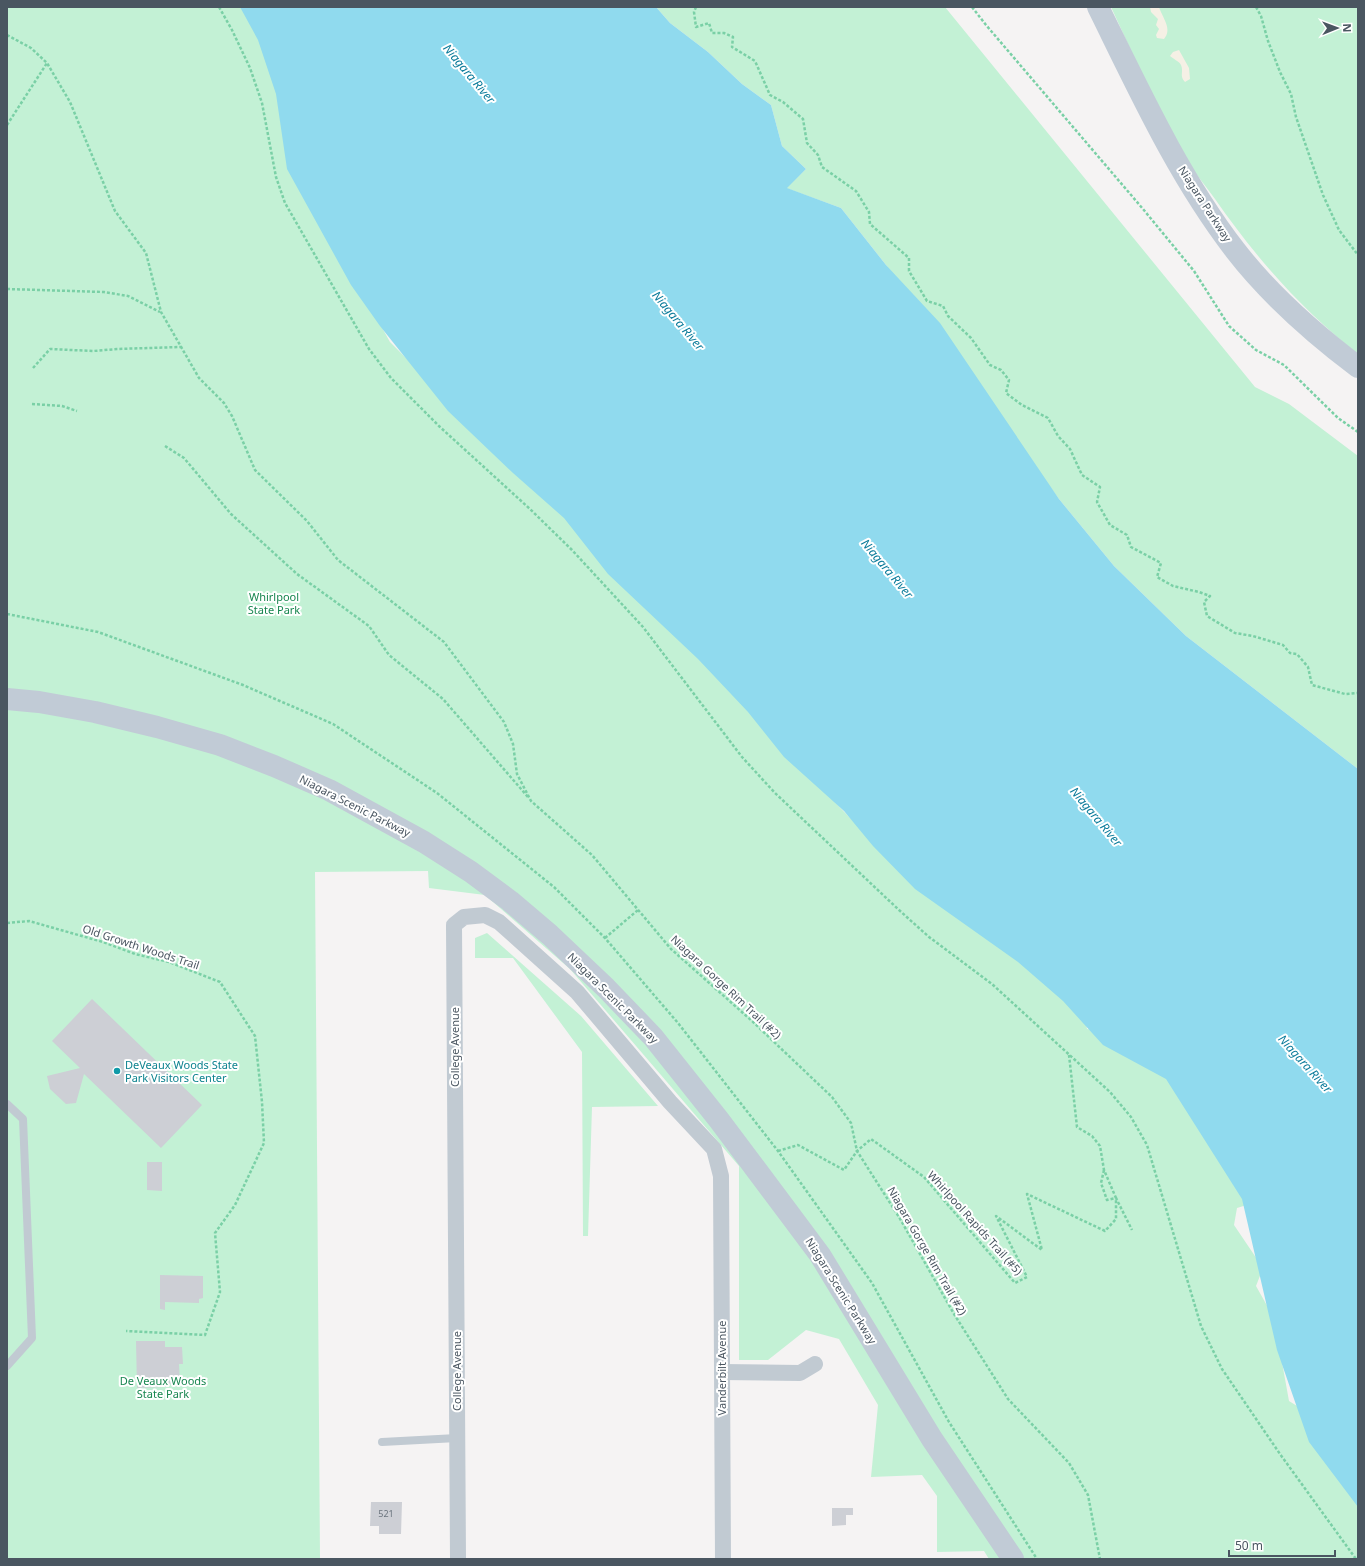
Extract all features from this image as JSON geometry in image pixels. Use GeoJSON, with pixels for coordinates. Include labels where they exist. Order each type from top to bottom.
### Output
{"type":"FeatureCollection","features":[{"type":"Feature","properties":{"kind":"main road","name":"Niagara Parkway"},"geometry":{"type":"LineString","coordinates":[[1098,7],[1156,123],[1198,198],[1235,250],[1280,301],[1358,367]]}},
{"type":"Feature","properties":{"kind":"main road","name":"Niagara Scenic Parkway"},"geometry":{"type":"LineString","coordinates":[[7,699],[39,702],[88,711],[157,727],[220,745],[274,766],[329,790],[424,842],[471,872],[510,901],[544,930],[606,988],[653,1037],[719,1120],[820,1255],[932,1439],[1013,1559]]}},
{"type":"Feature","properties":{"kind":"street","name":"College Avenue"},"geometry":{"type":"LineString","coordinates":[[458,1559],[454,925],[464,918],[485,915],[499,922],[577,992],[670,1102],[714,1149],[721,1176]]}},
{"type":"Feature","properties":{"kind":"street","name":"Vanderbilt Avenue"},"geometry":{"type":"LineString","coordinates":[[721,1176],[723,1559]]}},
{"type":"Feature","properties":{"kind":"street"},"geometry":{"type":"LineString","coordinates":[[722,1372],[800,1373],[815,1364]]}},
{"type":"Feature","properties":{"kind":"lane"},"geometry":{"type":"LineString","coordinates":[[7,1104],[23,1119],[32,1338],[7,1366]]}},
{"type":"Feature","properties":{"kind":"lane"},"geometry":{"type":"LineString","coordinates":[[382,1442],[458,1438]]}},
{"type":"Feature","properties":{"kind":"path"},"geometry":{"type":"LineString","coordinates":[[219,7],[232,30],[255,82],[262,103],[276,177],[285,203],[368,349],[391,378],[440,427],[530,509],[572,550],[643,627],[742,757],[774,793],[929,937],[992,984],[1110,1092],[1131,1117],[1147,1145],[1201,1326],[1222,1369],[1280,1454],[1356,1559]]}},
{"type":"Feature","properties":{"kind":"path"},"geometry":{"type":"LineString","coordinates":[[696,7],[694,12],[696,28],[709,23],[712,33],[724,32],[733,37],[732,47],[755,61],[770,95],[783,102],[803,119],[807,143],[818,155],[822,167],[856,191],[869,212],[870,224],[909,258],[909,271],[927,301],[943,306],[948,316],[971,338],[990,365],[1001,370],[1010,380],[1006,393],[1022,405],[1048,418],[1058,436],[1070,449],[1082,475],[1100,487],[1097,502],[1110,525],[1127,535],[1131,547],[1161,563],[1157,576],[1173,586],[1210,596],[1204,602],[1207,616],[1235,633],[1254,636],[1283,645],[1290,653],[1297,654],[1308,666],[1312,685],[1345,694],[1358,693]]}},
{"type":"Feature","properties":{"kind":"path"},"geometry":{"type":"LineString","coordinates":[[972,7],[1194,271],[1228,326],[1256,350],[1284,364],[1338,418],[1358,432]]}},
{"type":"Feature","properties":{"kind":"path"},"geometry":{"type":"LineString","coordinates":[[1256,7],[1261,16],[1268,41],[1280,72],[1291,94],[1296,117],[1323,195],[1339,230],[1358,255]]}},
{"type":"Feature","properties":{"kind":"path","name":"Niagara Gorge Rim Trail (#2)"},"geometry":{"type":"LineString","coordinates":[[7,34],[31,48],[47,64],[70,102],[114,211],[146,253],[161,312],[199,378],[224,403],[232,416],[255,470],[307,521],[338,560],[444,642],[504,722],[513,744],[517,774],[531,801],[592,855],[671,949],[752,1021],[832,1096],[851,1123],[857,1151],[899,1217],[954,1314],[1008,1399],[1069,1463],[1088,1495],[1100,1559]]}},
{"type":"Feature","properties":{"kind":"path"},"geometry":{"type":"LineString","coordinates":[[7,125],[47,64]]}},
{"type":"Feature","properties":{"kind":"path"},"geometry":{"type":"LineString","coordinates":[[7,289],[104,292],[128,296],[161,312]]}},
{"type":"Feature","properties":{"kind":"path"},"geometry":{"type":"LineString","coordinates":[[33,368],[50,350],[93,351],[182,347]]}},
{"type":"Feature","properties":{"kind":"path"},"geometry":{"type":"LineString","coordinates":[[32,404],[62,406],[77,411]]}},
{"type":"Feature","properties":{"kind":"path"},"geometry":{"type":"LineString","coordinates":[[165,446],[184,458],[230,514],[297,574],[369,626],[389,655],[443,699],[531,801]]}},
{"type":"Feature","properties":{"kind":"path"},"geometry":{"type":"LineString","coordinates":[[605,938],[638,910]]}},
{"type":"Feature","properties":{"kind":"path","name":"Old Growth Woods Trail"},"geometry":{"type":"LineString","coordinates":[[7,922],[29,921],[103,942],[135,954],[169,962],[220,982],[255,1036],[262,1102],[264,1143],[235,1205],[215,1233],[220,1292],[205,1335],[126,1331]]}},
{"type":"Feature","properties":{"kind":"path","name":"Whirlpool Rapids Trail (#5)"},"geometry":{"type":"LineString","coordinates":[[857,1151],[871,1139],[924,1177],[1015,1283],[1027,1276],[996,1216],[1042,1250],[1027,1194],[1105,1231],[1116,1219],[1116,1198],[1104,1170],[1100,1146],[1092,1136],[1077,1127],[1069,1055]]}},
{"type":"Feature","properties":{"kind":"path"},"geometry":{"type":"LineString","coordinates":[[778,1151],[798,1145],[844,1170],[857,1151]]}},
{"type":"Feature","properties":{"kind":"path","name":"Whirlpool Rapids Trail (#5)"},"geometry":{"type":"LineString","coordinates":[[1104,1170],[1100,1183],[1107,1200],[1116,1198]]}},
{"type":"Feature","properties":{"kind":"path"},"geometry":{"type":"LineString","coordinates":[[1116,1198],[1132,1230]]}},
{"type":"Feature","properties":{"kind":"green space","name":"Whirlpool State Park"},"geometry":{"type":"Polygon","coordinates":[[[7,7],[248,7],[276,66],[305,190],[390,342],[478,430],[538,465],[797,763],[908,878],[1080,983],[1087,1029],[1133,1035],[1183,1077],[1253,1203],[1237,1208],[1234,1225],[1263,1268],[1256,1286],[1274,1318],[1289,1401],[1323,1422],[1358,1499],[1358,1559],[989,1559],[984,1551],[937,1552],[937,1496],[922,1475],[871,1477],[878,1405],[839,1339],[806,1330],[768,1360],[739,1360],[739,1166],[570,969],[485,895],[429,888],[428,871],[315,872],[320,1559],[7,1559],[7,7]]]}},
{"type":"Feature","properties":{"kind":"green space"},"geometry":{"type":"Polygon","coordinates":[[[656,7],[945,7],[1255,387],[1289,404],[1358,456],[1358,769],[1186,636],[1114,566],[1059,499],[886,265],[841,208],[786,188],[806,169],[782,146],[771,105],[742,84],[708,52],[670,23],[656,7]]]}},
{"type":"Feature","properties":{"kind":"green space"},"geometry":{"type":"Polygon","coordinates":[[[1111,7],[1358,7],[1358,354],[1318,320],[1281,282],[1247,242],[1195,173],[1165,120],[1111,7]]]}},
{"type":"Feature","properties":{"kind":"green space"},"geometry":{"type":"Polygon","coordinates":[[[487,933],[581,1016],[658,1106],[592,1107],[588,1236],[583,1236],[582,1052],[513,958],[475,958],[475,938],[487,933]]]}},
{"type":"Feature","properties":{"kind":"sand"},"geometry":{"type":"Polygon","coordinates":[[[1150,7],[1159,7],[1167,27],[1164,39],[1157,38],[1156,35],[1159,29],[1156,25],[1158,19],[1151,12],[1150,7]]]}},
{"type":"Feature","properties":{"kind":"sand"},"geometry":{"type":"Polygon","coordinates":[[[1179,50],[1189,68],[1190,79],[1185,82],[1182,78],[1181,65],[1170,56],[1173,52],[1179,50]]]}},
{"type":"Feature","properties":{"kind":"water","name":"Niagara River"},"geometry":{"type":"Polygon","coordinates":[[[240,7],[656,7],[670,23],[708,52],[742,84],[771,105],[782,146],[806,169],[787,188],[841,208],[886,265],[940,323],[1059,499],[1114,566],[1186,636],[1358,769],[1358,1507],[1309,1442],[1277,1350],[1242,1199],[1166,1079],[1103,1045],[1063,1001],[1018,962],[915,889],[873,846],[844,811],[784,757],[748,712],[698,659],[608,574],[564,518],[513,473],[448,411],[380,326],[351,285],[287,169],[276,94],[258,40],[240,7]]]}},
{"type":"Feature","properties":{"kind":"building","name":"DeVeaux Woods State Park Visitors Center"},"geometry":{"type":"Polygon","coordinates":[[[92,999],[202,1105],[161,1148],[84,1074],[76,1103],[66,1104],[50,1089],[47,1076],[80,1068],[52,1041],[92,999]]]}},
{"type":"Feature","properties":{"kind":"building"},"geometry":{"type":"Polygon","coordinates":[[[147,1162],[162,1162],[162,1191],[147,1190],[147,1162]]]}},
{"type":"Feature","properties":{"kind":"building"},"geometry":{"type":"Polygon","coordinates":[[[160,1275],[203,1276],[203,1298],[199,1299],[199,1303],[165,1302],[165,1310],[160,1309],[160,1275]]]}},
{"type":"Feature","properties":{"kind":"building"},"geometry":{"type":"Polygon","coordinates":[[[136,1341],[165,1341],[165,1347],[182,1347],[183,1364],[179,1364],[180,1384],[166,1384],[166,1387],[137,1388],[136,1341]]]}},
{"type":"Feature","properties":{"kind":"building"},"geometry":{"type":"Polygon","coordinates":[[[371,1502],[402,1502],[401,1534],[379,1534],[379,1526],[370,1526],[371,1502]]]}},
{"type":"Feature","properties":{"kind":"building"},"geometry":{"type":"Polygon","coordinates":[[[832,1508],[853,1508],[853,1515],[846,1515],[846,1525],[832,1526],[832,1508]]]}},
{"type":"Feature","properties":{"kind":"place","name":"DeVeaux Woods State Park Visitors Center"},"geometry":{"type":"Point","coordinates":[117,1071]}},
{"type":"Feature","properties":{"kind":"park label","name":"De Veaux Woods State Park"},"geometry":{"type":"Point","coordinates":[163,1387]}}]}
